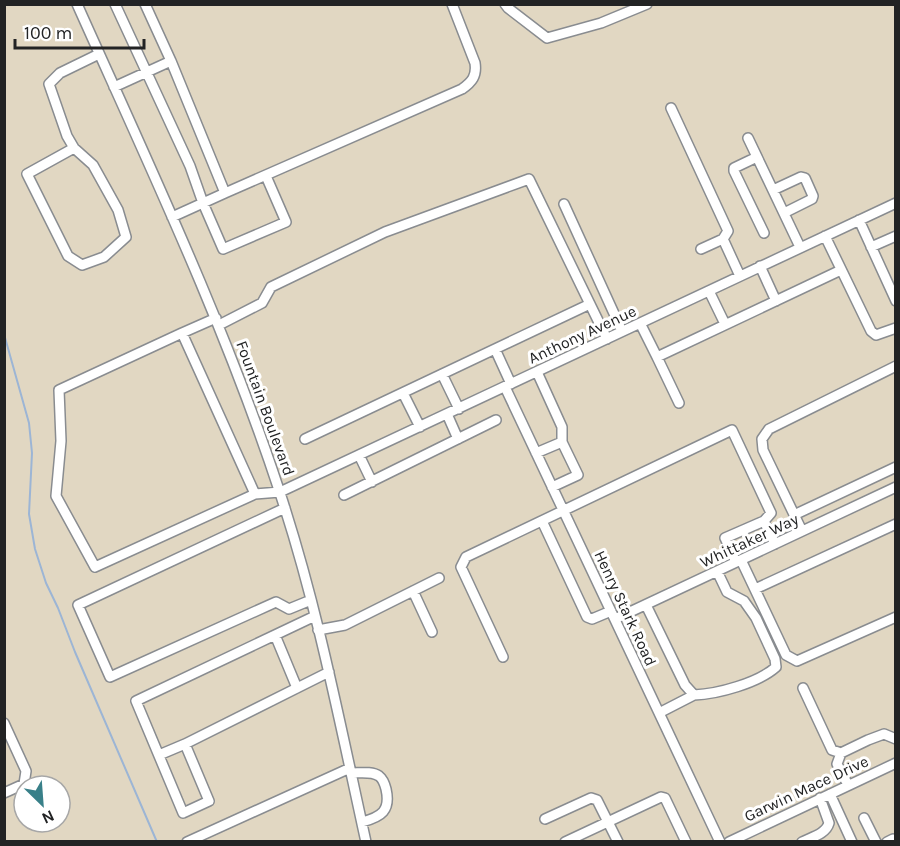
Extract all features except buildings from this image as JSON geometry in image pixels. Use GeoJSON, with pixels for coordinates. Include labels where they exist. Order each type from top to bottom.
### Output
{"type":"FeatureCollection","features":[{"type":"Feature","properties":{"kind":"street","name":"Fountain Boulevard"},"geometry":{"type":"LineString","coordinates":[[77,4],[217,321],[249,402],[280,492],[311,600],[366,842]]}},
{"type":"Feature","properties":{"kind":"street"},"geometry":{"type":"LineString","coordinates":[[116,4],[190,166],[223,249],[286,222],[266,176]]}},
{"type":"Feature","properties":{"kind":"street"},"geometry":{"type":"LineString","coordinates":[[145,4],[225,193]]}},
{"type":"Feature","properties":{"kind":"street"},"geometry":{"type":"LineString","coordinates":[[172,217],[468,85],[474,79],[475,63],[452,4]]}},
{"type":"Feature","properties":{"kind":"street"},"geometry":{"type":"LineString","coordinates":[[505,4],[507,8],[547,38],[601,23],[647,4]]}},
{"type":"Feature","properties":{"kind":"street"},"geometry":{"type":"LineString","coordinates":[[74,148],[27,174],[68,256],[82,265],[104,257],[126,237],[118,210],[93,165],[74,148],[67,136],[50,84],[60,73],[99,54]]}},
{"type":"Feature","properties":{"kind":"street"},"geometry":{"type":"LineString","coordinates":[[114,87],[171,61]]}},
{"type":"Feature","properties":{"kind":"street"},"geometry":{"type":"LineString","coordinates":[[671,108],[728,231],[723,239],[701,249]]}},
{"type":"Feature","properties":{"kind":"street"},"geometry":{"type":"LineString","coordinates":[[748,138],[800,247]]}},
{"type":"Feature","properties":{"kind":"street"},"geometry":{"type":"LineString","coordinates":[[757,157],[734,170],[764,233]]}},
{"type":"Feature","properties":{"kind":"street"},"geometry":{"type":"LineString","coordinates":[[773,190],[801,177],[805,178],[813,196],[812,199],[784,213]]}},
{"type":"Feature","properties":{"kind":"street"},"geometry":{"type":"LineString","coordinates":[[280,492],[255,494],[95,567],[56,496],[61,441],[59,390],[182,333],[262,303],[271,287],[385,232],[529,179],[607,339]]}},
{"type":"Feature","properties":{"kind":"street","name":"Anthony Avenue"},"geometry":{"type":"LineString","coordinates":[[280,492],[896,203]]}},
{"type":"Feature","properties":{"kind":"street"},"geometry":{"type":"LineString","coordinates":[[564,204],[622,331]]}},
{"type":"Feature","properties":{"kind":"street"},"geometry":{"type":"LineString","coordinates":[[859,220],[896,301]]}},
{"type":"Feature","properties":{"kind":"street"},"geometry":{"type":"LineString","coordinates":[[825,236],[871,331],[876,335],[896,328]]}},
{"type":"Feature","properties":{"kind":"street"},"geometry":{"type":"LineString","coordinates":[[872,247],[896,236]]}},
{"type":"Feature","properties":{"kind":"street"},"geometry":{"type":"LineString","coordinates":[[723,239],[740,276]]}},
{"type":"Feature","properties":{"kind":"street"},"geometry":{"type":"LineString","coordinates":[[760,266],[776,301]]}},
{"type":"Feature","properties":{"kind":"street"},"geometry":{"type":"LineString","coordinates":[[657,357],[841,270]]}},
{"type":"Feature","properties":{"kind":"street"},"geometry":{"type":"LineString","coordinates":[[709,291],[725,324]]}},
{"type":"Feature","properties":{"kind":"street"},"geometry":{"type":"LineString","coordinates":[[305,439],[590,304]]}},
{"type":"Feature","properties":{"kind":"street"},"geometry":{"type":"LineString","coordinates":[[640,323],[679,403]]}},
{"type":"Feature","properties":{"kind":"street"},"geometry":{"type":"LineString","coordinates":[[182,333],[255,494]]}},
{"type":"Feature","properties":{"kind":"street","name":"Henry Stark Road"},"geometry":{"type":"LineString","coordinates":[[495,349],[536,453],[720,842]]}},
{"type":"Feature","properties":{"kind":"street"},"geometry":{"type":"LineString","coordinates":[[802,531],[763,450],[762,439],[769,429],[896,366]]}},
{"type":"Feature","properties":{"kind":"street"},"geometry":{"type":"LineString","coordinates":[[537,372],[562,428],[562,441],[578,475],[552,487]]}},
{"type":"Feature","properties":{"kind":"street"},"geometry":{"type":"LineString","coordinates":[[442,374],[459,409]]}},
{"type":"Feature","properties":{"kind":"street"},"geometry":{"type":"LineString","coordinates":[[403,393],[420,427]]}},
{"type":"Feature","properties":{"kind":"street"},"geometry":{"type":"LineString","coordinates":[[447,414],[458,439]]}},
{"type":"Feature","properties":{"kind":"street"},"geometry":{"type":"LineString","coordinates":[[344,495],[496,420]]}},
{"type":"Feature","properties":{"kind":"street"},"geometry":{"type":"LineString","coordinates":[[503,657],[461,567],[466,557],[732,430],[767,517],[775,544]]}},
{"type":"Feature","properties":{"kind":"street"},"geometry":{"type":"LineString","coordinates":[[536,453],[562,441]]}},
{"type":"Feature","properties":{"kind":"street"},"geometry":{"type":"LineString","coordinates":[[359,455],[372,482]]}},
{"type":"Feature","properties":{"kind":"street"},"geometry":{"type":"LineString","coordinates":[[794,514],[896,467]]}},
{"type":"Feature","properties":{"kind":"street","name":"Whittaker Way"},"geometry":{"type":"LineString","coordinates":[[542,521],[587,617],[592,620],[646,605],[896,487]]}},
{"type":"Feature","properties":{"kind":"street"},"geometry":{"type":"LineString","coordinates":[[285,508],[78,605],[110,677],[276,602],[290,609],[311,600]]}},
{"type":"Feature","properties":{"kind":"street"},"geometry":{"type":"LineString","coordinates":[[767,517],[725,538],[755,589],[786,655],[797,661],[896,617]]}},
{"type":"Feature","properties":{"kind":"street"},"geometry":{"type":"LineString","coordinates":[[755,589],[896,524]]}},
{"type":"Feature","properties":{"kind":"street"},"geometry":{"type":"LineString","coordinates":[[659,713],[694,695],[732,689],[776,667],[775,658],[756,618],[744,601],[727,592],[717,571]]}},
{"type":"Feature","properties":{"kind":"street"},"geometry":{"type":"LineString","coordinates":[[318,630],[345,625],[438,578]]}},
{"type":"Feature","properties":{"kind":"street"},"geometry":{"type":"LineString","coordinates":[[413,591],[432,632]]}},
{"type":"Feature","properties":{"kind":"street"},"geometry":{"type":"LineString","coordinates":[[646,605],[685,685],[694,695]]}},
{"type":"Feature","properties":{"kind":"street"},"geometry":{"type":"LineString","coordinates":[[185,744],[209,801],[183,813],[136,700],[315,616]]}},
{"type":"Feature","properties":{"kind":"street"},"geometry":{"type":"LineString","coordinates":[[275,635],[297,688]]}},
{"type":"Feature","properties":{"kind":"street"},"geometry":{"type":"LineString","coordinates":[[159,755],[328,672]]}},
{"type":"Feature","properties":{"kind":"street"},"geometry":{"type":"LineString","coordinates":[[803,688],[832,750],[841,753],[884,734],[896,739]]}},
{"type":"Feature","properties":{"kind":"street"},"geometry":{"type":"LineString","coordinates":[[4,723],[26,771],[24,784],[4,793]]}},
{"type":"Feature","properties":{"kind":"street"},"geometry":{"type":"LineString","coordinates":[[841,753],[837,764],[848,785]]}},
{"type":"Feature","properties":{"kind":"street","name":"Garwin Mace Drive"},"geometry":{"type":"LineString","coordinates":[[729,842],[896,763]]}},
{"type":"Feature","properties":{"kind":"street"},"geometry":{"type":"LineString","coordinates":[[187,842],[350,771],[380,776],[385,784],[388,797],[382,814],[362,822]]}},
{"type":"Feature","properties":{"kind":"street"},"geometry":{"type":"LineString","coordinates":[[830,794],[852,842]]}},
{"type":"Feature","properties":{"kind":"street"},"geometry":{"type":"LineString","coordinates":[[565,842],[661,797],[665,798],[686,842]]}},
{"type":"Feature","properties":{"kind":"street"},"geometry":{"type":"LineString","coordinates":[[545,819],[591,798],[597,800],[618,842]]}},
{"type":"Feature","properties":{"kind":"street"},"geometry":{"type":"LineString","coordinates":[[802,842],[825,831],[828,826],[820,798]]}},
{"type":"Feature","properties":{"kind":"street"},"geometry":{"type":"LineString","coordinates":[[864,818],[876,842]]}},
{"type":"Feature","properties":{"kind":"shaded area"},"geometry":{"type":"Polygon","coordinates":[[[5,5],[895,5],[895,841],[5,842],[5,5]]]}},
{"type":"Feature","properties":{"kind":"waterway"},"geometry":{"type":"LineString","coordinates":[[4,334],[29,423],[32,453],[29,514],[35,549],[46,583],[157,842]]}}]}
